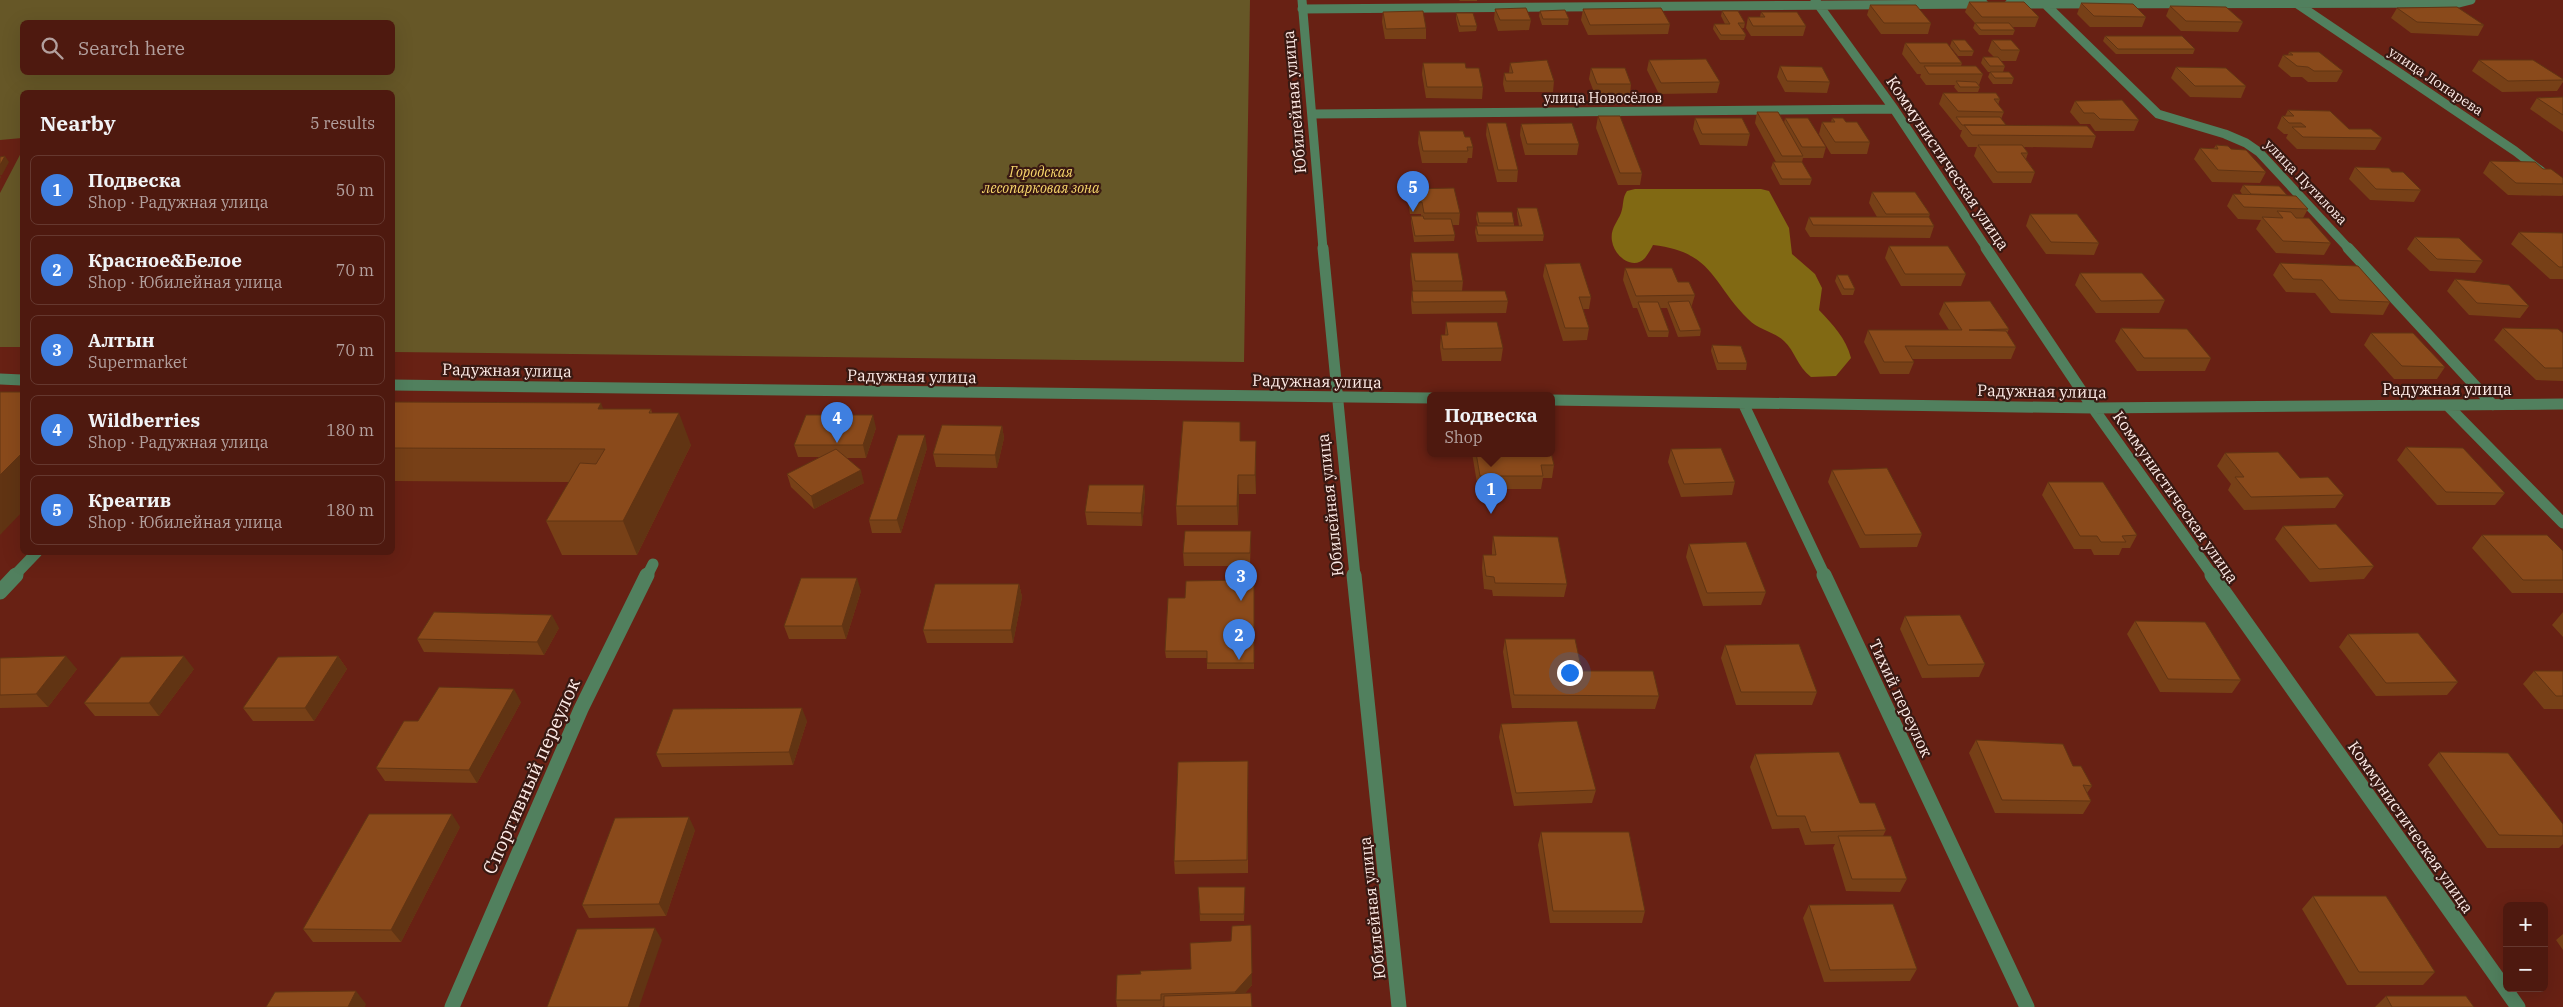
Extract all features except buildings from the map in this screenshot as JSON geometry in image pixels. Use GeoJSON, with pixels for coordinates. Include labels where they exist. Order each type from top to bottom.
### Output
{"type":"FeatureCollection","features":[{"type":"Feature","properties":{"kind":"street"},"geometry":{"type":"LineString","coordinates":[[1302,4],[2294,1],[2459,3],[2470,0]]}},
{"type":"Feature","properties":{"kind":"street","name":"улица Лопарева"},"geometry":{"type":"LineString","coordinates":[[2294,1],[2515,151],[2563,188]]}},
{"type":"Feature","properties":{"kind":"street","name":"Коммунистическая улица"},"geometry":{"type":"LineString","coordinates":[[1817,3],[1894,109],[2093,408],[2518,1007]]}},
{"type":"Feature","properties":{"kind":"street","name":"улица Путилова"},"geometry":{"type":"LineString","coordinates":[[2044,3],[2158,114],[2224,134],[2246,143],[2259,152],[2493,405]]}},
{"type":"Feature","properties":{"kind":"street","name":"Юбилейная улица"},"geometry":{"type":"LineString","coordinates":[[1302,4],[1336,397],[1399,1007]]}},
{"type":"Feature","properties":{"kind":"street","name":"улица Новосёлов"},"geometry":{"type":"LineString","coordinates":[[1312,114],[1894,109]]}},
{"type":"Feature","properties":{"kind":"street"},"geometry":{"type":"LineString","coordinates":[[0,380],[20,380]]}},
{"type":"Feature","properties":{"kind":"street","name":"Радужная улица"},"geometry":{"type":"LineString","coordinates":[[395,385],[1427,398]]}},
{"type":"Feature","properties":{"kind":"street","name":"Радужная улица"},"geometry":{"type":"LineString","coordinates":[[1555,400],[2093,408],[2563,404]]}},
{"type":"Feature","properties":{"kind":"street","name":"Тихий переулок"},"geometry":{"type":"LineString","coordinates":[[1743,403],[2027,1007]]}},
{"type":"Feature","properties":{"kind":"street"},"geometry":{"type":"LineString","coordinates":[[2447,405],[2563,523]]}},
{"type":"Feature","properties":{"kind":"street"},"geometry":{"type":"LineString","coordinates":[[0,592],[34,555]]}},
{"type":"Feature","properties":{"kind":"street","name":"Спортивный переулок"},"geometry":{"type":"LineString","coordinates":[[452,1007],[581,709],[653,564]]}},
{"type":"Feature","properties":{"kind":"green space","name":"Городская лесопарковая зона"},"geometry":{"type":"Polygon","coordinates":[[[0,0],[1250,0],[1244,362],[395,352],[395,90],[20,90],[20,138],[0,140],[0,0]]]}},
{"type":"Feature","properties":{"kind":"green space"},"geometry":{"type":"Polygon","coordinates":[[[20,155],[20,347],[0,347],[0,193],[20,155]]]}},
{"type":"Feature","properties":{"kind":"shaded area"},"geometry":{"type":"Polygon","coordinates":[[[1635,189],[1761,189],[1769,191],[1789,228],[1792,254],[1815,274],[1822,288],[1819,310],[1838,332],[1849,351],[1851,358],[1836,376],[1811,377],[1806,373],[1784,341],[1752,323],[1736,306],[1710,272],[1689,255],[1653,245],[1645,258],[1640,262],[1630,262],[1620,256],[1614,247],[1612,233],[1621,213],[1625,194],[1627,191],[1635,189]]]}},
{"type":"Feature","properties":{"kind":"place","name":"Креатив"},"geometry":{"type":"Point","coordinates":[1413,212]}},
{"type":"Feature","properties":{"kind":"place","name":"Wildberries"},"geometry":{"type":"Point","coordinates":[837,443]}},
{"type":"Feature","properties":{"kind":"place","name":"Подвеска"},"geometry":{"type":"Point","coordinates":[1491,514]}},
{"type":"Feature","properties":{"kind":"place","name":"Алтын"},"geometry":{"type":"Point","coordinates":[1241,601]}},
{"type":"Feature","properties":{"kind":"place","name":"Красное&Белое"},"geometry":{"type":"Point","coordinates":[1239,660]}}]}
